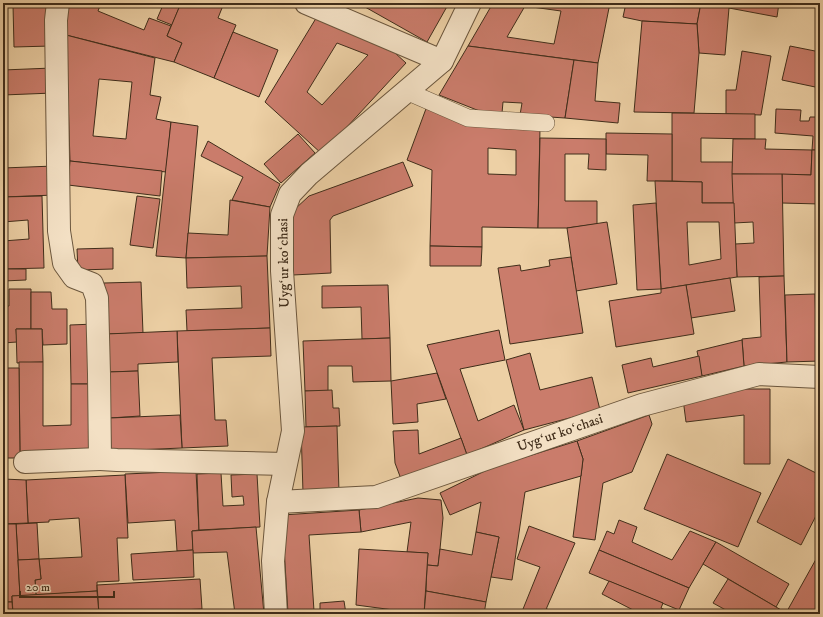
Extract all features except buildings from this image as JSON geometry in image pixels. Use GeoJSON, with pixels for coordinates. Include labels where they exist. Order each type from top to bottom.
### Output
{"type":"FeatureCollection","features":[{"type":"Feature","properties":{"kind":"street"},"geometry":{"type":"LineString","coordinates":[[58,3],[56,20],[59,231],[64,263],[74,277],[92,284],[97,298],[100,459]]}},
{"type":"Feature","properties":{"kind":"street"},"geometry":{"type":"LineString","coordinates":[[306,3],[442,61]]}},
{"type":"Feature","properties":{"kind":"street","name":"Uygʻur koʻchasi"},"geometry":{"type":"LineString","coordinates":[[276,614],[273,561],[278,502],[293,431],[282,271],[282,215],[290,194],[308,174],[442,61],[470,3]]}},
{"type":"Feature","properties":{"kind":"street","name":"Uygʻur koʻchasi"},"geometry":{"type":"LineString","coordinates":[[278,502],[376,497],[649,403],[759,374],[820,377]]}},
{"type":"Feature","properties":{"kind":"street"},"geometry":{"type":"LineString","coordinates":[[25,462],[100,459],[286,464]]}},
{"type":"Feature","properties":{"kind":"lane"},"geometry":{"type":"LineString","coordinates":[[406,91],[468,118],[546,123]]}}]}
